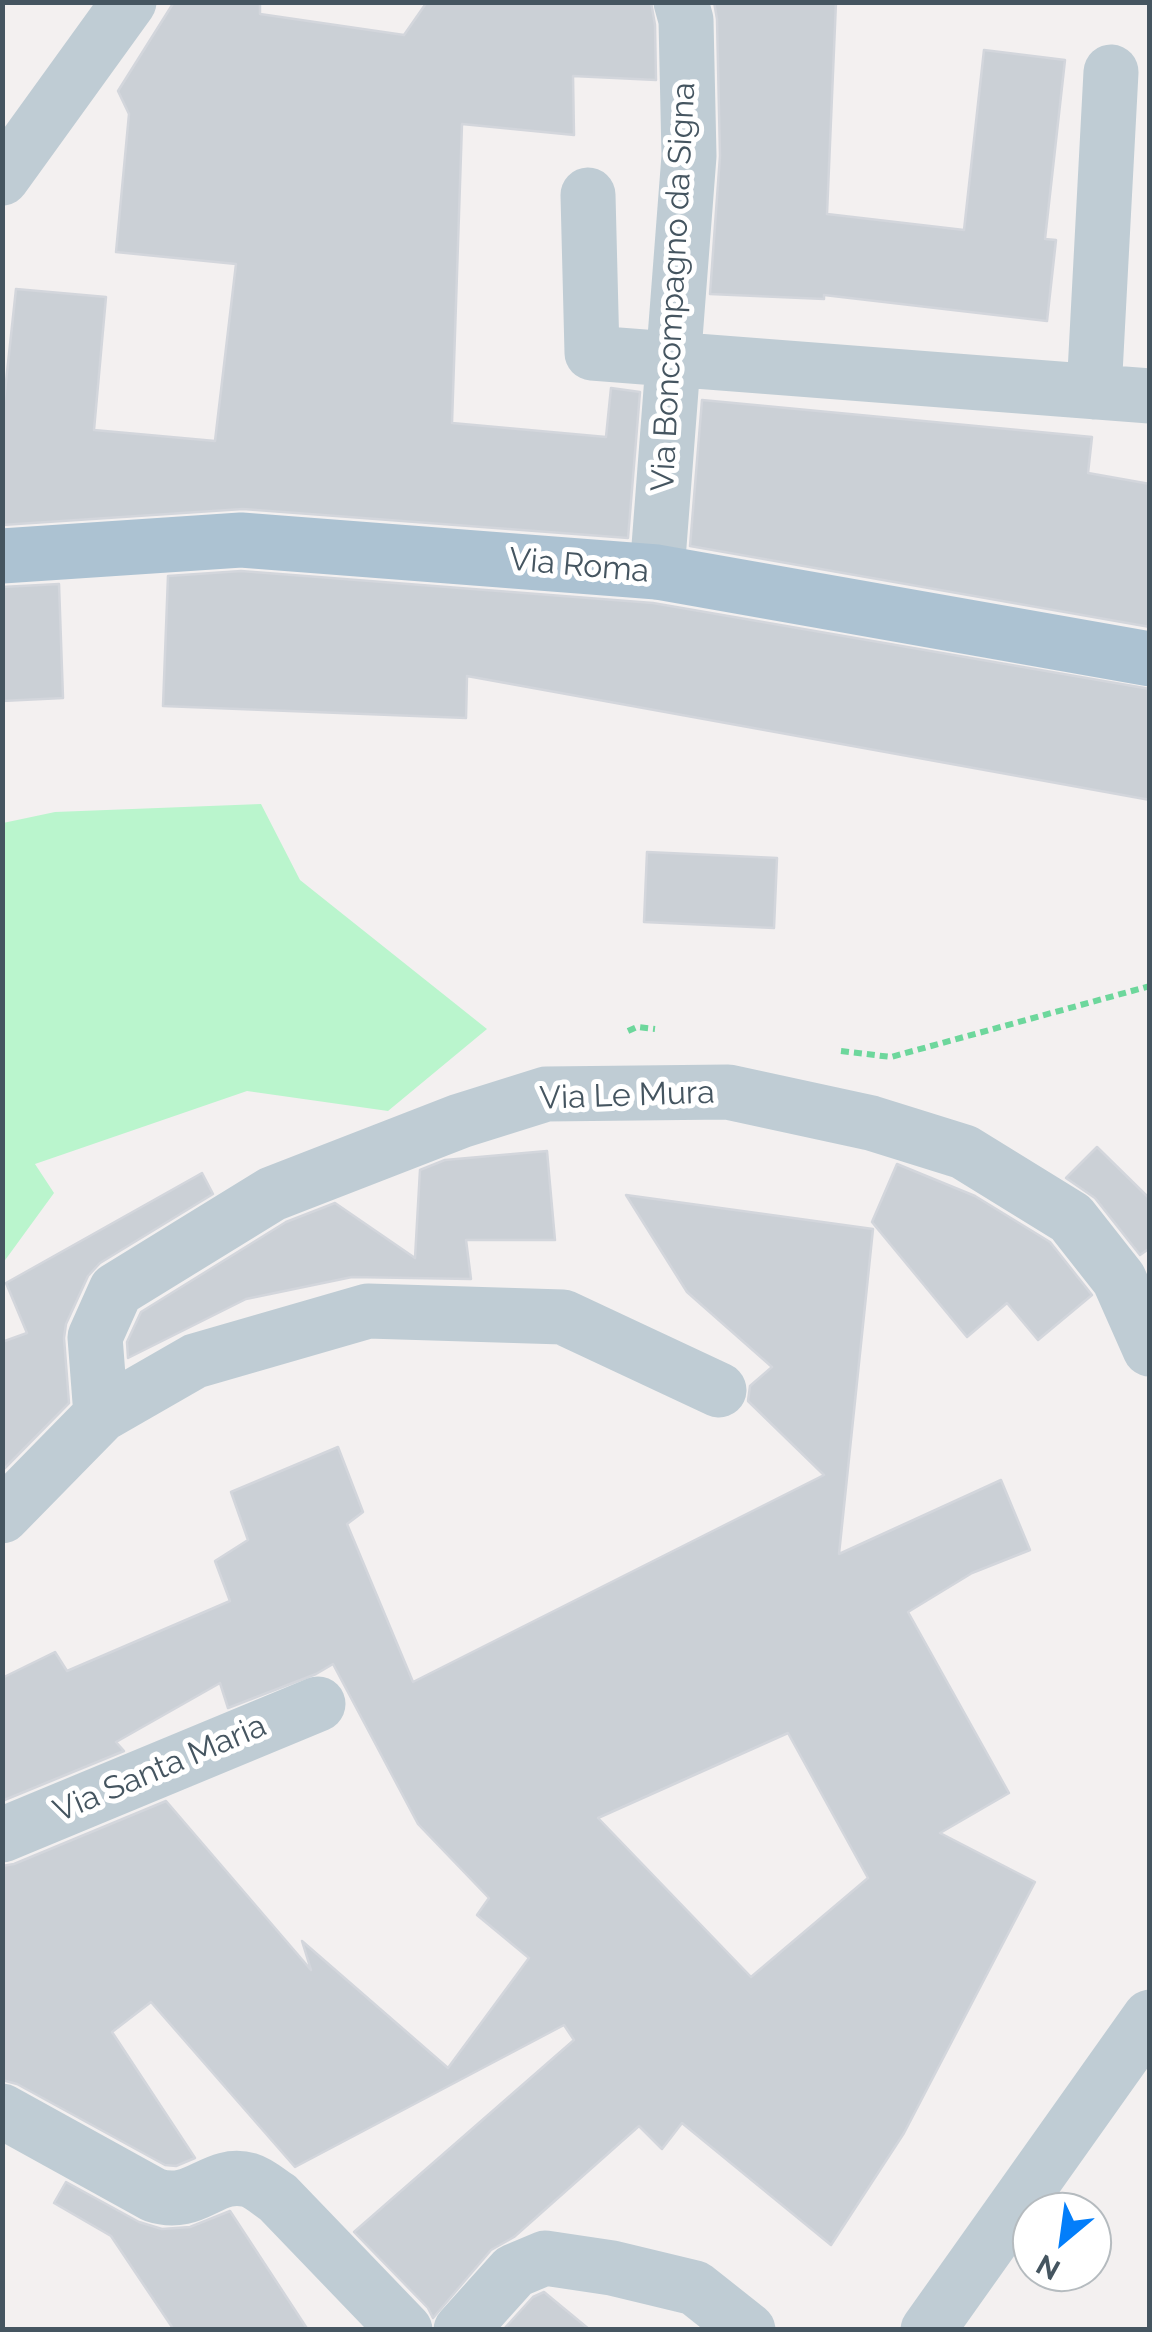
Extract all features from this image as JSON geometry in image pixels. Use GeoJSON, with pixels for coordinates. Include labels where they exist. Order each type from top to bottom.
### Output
{"type":"FeatureCollection","features":[{"type":"Feature","properties":{"kind":"main road","name":"Via Roma"},"geometry":{"type":"LineString","coordinates":[[2,556],[241,540],[657,572],[1150,659]]}},
{"type":"Feature","properties":{"kind":"street"},"geometry":{"type":"LineString","coordinates":[[2,178],[129,2]]}},
{"type":"Feature","properties":{"kind":"street","name":"Via Boncompagno da Signa"},"geometry":{"type":"LineString","coordinates":[[657,572],[688,156],[686,20],[681,2]]}},
{"type":"Feature","properties":{"kind":"street"},"geometry":{"type":"LineString","coordinates":[[1094,392],[1111,72]]}},
{"type":"Feature","properties":{"kind":"street"},"geometry":{"type":"LineString","coordinates":[[588,195],[592,353],[1150,396]]}},
{"type":"Feature","properties":{"kind":"street","name":"Via Le Mura"},"geometry":{"type":"LineString","coordinates":[[101,1416],[95,1337],[116,1290],[272,1194],[460,1121],[546,1094],[728,1092],[871,1122],[964,1152],[1070,1218],[1119,1279],[1150,1349]]}},
{"type":"Feature","properties":{"kind":"street"},"geometry":{"type":"LineString","coordinates":[[2,1516],[101,1416],[195,1361],[368,1311],[562,1317],[720,1390]]}},
{"type":"Feature","properties":{"kind":"street","name":"Via Santa Maria"},"geometry":{"type":"LineString","coordinates":[[2,1835],[318,1704]]}},
{"type":"Feature","properties":{"kind":"street"},"geometry":{"type":"LineString","coordinates":[[928,2330],[1150,2017]]}},
{"type":"Feature","properties":{"kind":"street"},"geometry":{"type":"LineString","coordinates":[[2,2111],[154,2195],[170,2200],[186,2198],[232,2178],[253,2180],[278,2198],[405,2330]]}},
{"type":"Feature","properties":{"kind":"street"},"geometry":{"type":"LineString","coordinates":[[461,2330],[514,2271],[544,2258],[612,2268],[695,2288],[748,2330]]}},
{"type":"Feature","properties":{"kind":"green space"},"geometry":{"type":"Polygon","coordinates":[[[261,804],[300,880],[487,1029],[388,1111],[247,1091],[35,1164],[54,1193],[3,1263],[3,823],[55,812],[261,804]]]}},
{"type":"Feature","properties":{"kind":"building"},"geometry":{"type":"Polygon","coordinates":[[[174,2],[260,2],[260,14],[404,35],[427,2],[651,2],[656,80],[573,76],[574,135],[462,124],[452,423],[606,437],[611,388],[640,392],[628,538],[243,509],[2,525],[2,419],[16,289],[106,297],[94,430],[215,441],[236,264],[116,252],[129,114],[118,91],[174,2]]]}},
{"type":"Feature","properties":{"kind":"building"},"geometry":{"type":"Polygon","coordinates":[[[714,2],[836,2],[827,214],[964,230],[984,50],[1065,60],[1045,239],[1056,240],[1047,321],[824,295],[824,299],[710,294],[720,156],[714,2]]]}},
{"type":"Feature","properties":{"kind":"building"},"geometry":{"type":"Polygon","coordinates":[[[702,400],[1092,437],[1088,473],[1150,484],[1150,627],[690,546],[702,400]]]}},
{"type":"Feature","properties":{"kind":"building"},"geometry":{"type":"Polygon","coordinates":[[[241,571],[653,603],[1150,689],[1150,800],[467,676],[466,718],[163,706],[168,576],[241,571]]]}},
{"type":"Feature","properties":{"kind":"building"},"geometry":{"type":"Polygon","coordinates":[[[59,584],[63,698],[2,701],[2,587],[59,584]]]}},
{"type":"Feature","properties":{"kind":"building"},"geometry":{"type":"Polygon","coordinates":[[[647,852],[777,858],[774,928],[644,922],[647,852]]]}},
{"type":"Feature","properties":{"kind":"building"},"geometry":{"type":"Polygon","coordinates":[[[1097,1147],[1150,1199],[1150,1248],[1140,1255],[1095,1198],[1066,1178],[1097,1147]]]}},
{"type":"Feature","properties":{"kind":"building"},"geometry":{"type":"Polygon","coordinates":[[[547,1151],[555,1240],[466,1240],[471,1279],[352,1277],[246,1299],[128,1358],[127,1342],[141,1312],[286,1222],[335,1203],[415,1258],[420,1170],[445,1160],[547,1151]]]}},
{"type":"Feature","properties":{"kind":"building"},"geometry":{"type":"Polygon","coordinates":[[[897,1164],[975,1196],[1050,1242],[1092,1295],[1038,1340],[1007,1303],[967,1337],[872,1222],[897,1164]]]}},
{"type":"Feature","properties":{"kind":"building"},"geometry":{"type":"Polygon","coordinates":[[[202,1173],[213,1194],[100,1263],[88,1276],[66,1324],[69,1403],[2,1471],[2,1342],[27,1333],[6,1283],[202,1173]]]}},
{"type":"Feature","properties":{"kind":"building"},"geometry":{"type":"Polygon","coordinates":[[[626,1195],[873,1229],[839,1554],[1001,1480],[1030,1550],[972,1573],[908,1612],[1009,1793],[940,1833],[1035,1882],[904,2133],[831,2245],[682,2123],[662,2149],[639,2126],[514,2237],[491,2250],[433,2318],[428,2308],[354,2232],[574,2040],[564,2025],[295,2167],[151,2002],[112,2032],[195,2158],[176,2166],[165,2165],[17,2084],[2,2080],[2,1866],[166,1801],[311,1970],[302,1941],[448,2068],[529,1958],[477,1915],[489,1898],[418,1824],[333,1664],[228,1708],[220,1683],[116,1742],[124,1751],[2,1801],[2,1678],[55,1652],[67,1671],[230,1601],[215,1561],[248,1540],[231,1492],[338,1447],[363,1512],[347,1524],[413,1682],[824,1475],[748,1401],[750,1386],[772,1367],[687,1292],[626,1195]],[[788,1733],[598,1818],[751,1977],[868,1878],[788,1733]]]}},
{"type":"Feature","properties":{"kind":"building"},"geometry":{"type":"Polygon","coordinates":[[[66,2182],[139,2222],[162,2229],[190,2227],[230,2211],[308,2330],[174,2330],[111,2236],[54,2203],[66,2182]]]}},
{"type":"Feature","properties":{"kind":"building"},"geometry":{"type":"Polygon","coordinates":[[[544,2292],[590,2330],[503,2330],[533,2297],[544,2292]]]}}]}
